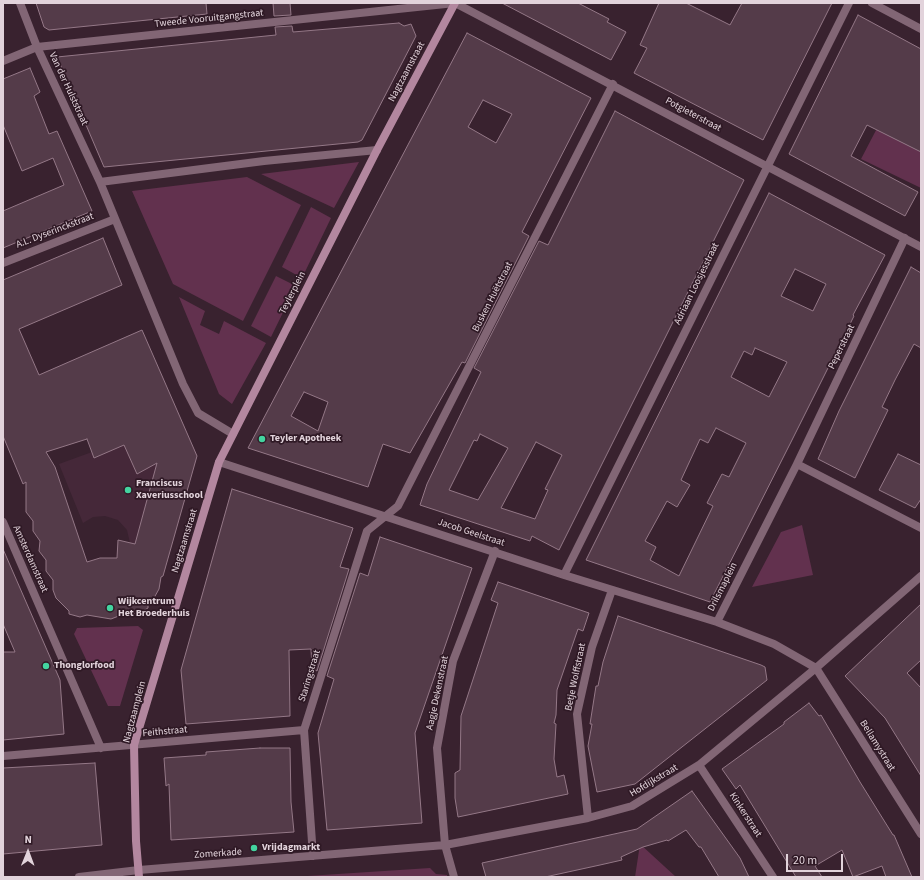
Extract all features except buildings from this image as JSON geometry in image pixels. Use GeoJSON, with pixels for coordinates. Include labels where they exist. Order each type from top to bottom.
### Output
{"type":"FeatureCollection","features":[{"type":"Feature","properties":{"kind":"street","name":"Van der Hulststraat"},"geometry":{"type":"LineString","coordinates":[[20,3],[37,47],[100,182]]}},
{"type":"Feature","properties":{"kind":"street","name":"Tweede Vooruitgangstraat"},"geometry":{"type":"LineString","coordinates":[[3,61],[37,47],[455,3]]}},
{"type":"Feature","properties":{"kind":"street","name":"Potgieterstraat"},"geometry":{"type":"LineString","coordinates":[[455,3],[613,84],[921,247]]}},
{"type":"Feature","properties":{"kind":"street","name":"Nagtzaamstraat"},"geometry":{"type":"LineString","coordinates":[[377,150],[455,3]]}},
{"type":"Feature","properties":{"kind":"street","name":"Adriaan Loosjesstraat"},"geometry":{"type":"LineString","coordinates":[[564,575],[766,166],[849,3]]}},
{"type":"Feature","properties":{"kind":"street"},"geometry":{"type":"LineString","coordinates":[[872,3],[921,29]]}},
{"type":"Feature","properties":{"kind":"street","name":"Busken Huëtstraat"},"geometry":{"type":"LineString","coordinates":[[386,516],[398,506],[613,84]]}},
{"type":"Feature","properties":{"kind":"street"},"geometry":{"type":"LineString","coordinates":[[233,434],[198,412],[183,384],[100,182],[264,161],[377,150]]}},
{"type":"Feature","properties":{"kind":"street","name":"Teylerplein"},"geometry":{"type":"LineString","coordinates":[[233,434],[377,150]]}},
{"type":"Feature","properties":{"kind":"street","name":"A.L. Dyserinckstraat"},"geometry":{"type":"LineString","coordinates":[[3,263],[115,219]]}},
{"type":"Feature","properties":{"kind":"street","name":"Peperstraat"},"geometry":{"type":"LineString","coordinates":[[797,464],[905,238]]}},
{"type":"Feature","properties":{"kind":"street","name":"Nagtzaamstraat"},"geometry":{"type":"LineString","coordinates":[[181,588],[219,462],[233,434]]}},
{"type":"Feature","properties":{"kind":"street","name":"Jacob Geelstraat"},"geometry":{"type":"LineString","coordinates":[[219,462],[564,575],[717,622]]}},
{"type":"Feature","properties":{"kind":"street"},"geometry":{"type":"LineString","coordinates":[[797,464],[921,528]]}},
{"type":"Feature","properties":{"kind":"street","name":"Drilsmaplein"},"geometry":{"type":"LineString","coordinates":[[797,464],[717,622],[774,644],[816,668]]}},
{"type":"Feature","properties":{"kind":"street","name":"Staringstraat"},"geometry":{"type":"LineString","coordinates":[[313,856],[304,730],[367,531],[386,516]]}},
{"type":"Feature","properties":{"kind":"street","name":"Amsterdamstraat"},"geometry":{"type":"LineString","coordinates":[[3,522],[102,748]]}},
{"type":"Feature","properties":{"kind":"street","name":"Aagje Dekenstraat"},"geometry":{"type":"LineString","coordinates":[[445,845],[437,748],[445,699],[453,661],[495,552]]}},
{"type":"Feature","properties":{"kind":"street"},"geometry":{"type":"LineString","coordinates":[[816,668],[921,576]]}},
{"type":"Feature","properties":{"kind":"street","name":"Nagtzaamplein"},"geometry":{"type":"LineString","coordinates":[[139,873],[136,841],[134,745],[181,588]]}},
{"type":"Feature","properties":{"kind":"street","name":"Betje Wolffstraat"},"geometry":{"type":"LineString","coordinates":[[588,818],[577,714],[592,647],[612,590]]}},
{"type":"Feature","properties":{"kind":"street","name":"Hofdijkstraat"},"geometry":{"type":"LineString","coordinates":[[445,845],[588,818],[632,806],[699,764],[816,668]]}},
{"type":"Feature","properties":{"kind":"street","name":"Bellamystraat"},"geometry":{"type":"LineString","coordinates":[[816,668],[921,834]]}},
{"type":"Feature","properties":{"kind":"street","name":"Feithstraat"},"geometry":{"type":"LineString","coordinates":[[3,756],[304,730]]}},
{"type":"Feature","properties":{"kind":"street","name":"Kinkerstraat"},"geometry":{"type":"LineString","coordinates":[[699,764],[773,877]]}},
{"type":"Feature","properties":{"kind":"street"},"geometry":{"type":"LineString","coordinates":[[445,845],[454,877]]}},
{"type":"Feature","properties":{"kind":"street","name":"Zomerkade"},"geometry":{"type":"LineString","coordinates":[[79,877],[139,873],[445,845]]}},
{"type":"Feature","properties":{"kind":"shaded area"},"geometry":{"type":"Polygon","coordinates":[[[897,90],[921,103],[921,188],[861,159],[897,90]]]}},
{"type":"Feature","properties":{"kind":"shaded area"},"geometry":{"type":"Polygon","coordinates":[[[359,162],[334,208],[261,174],[359,162]]]}},
{"type":"Feature","properties":{"kind":"shaded area"},"geometry":{"type":"Polygon","coordinates":[[[247,177],[301,205],[243,321],[173,284],[132,191],[247,177]]]}},
{"type":"Feature","properties":{"kind":"shaded area"},"geometry":{"type":"Polygon","coordinates":[[[311,207],[331,218],[302,278],[282,267],[311,207]]]}},
{"type":"Feature","properties":{"kind":"shaded area"},"geometry":{"type":"Polygon","coordinates":[[[276,276],[296,286],[271,337],[251,326],[276,276]]]}},
{"type":"Feature","properties":{"kind":"shaded area"},"geometry":{"type":"Polygon","coordinates":[[[179,297],[205,311],[200,325],[219,334],[224,321],[266,343],[232,404],[219,394],[179,297]]]}},
{"type":"Feature","properties":{"kind":"shaded area","name":"Franciscus Xaveriusschool"},"geometry":{"type":"Polygon","coordinates":[[[172,398],[197,456],[169,554],[130,543],[127,530],[118,520],[105,516],[93,517],[83,523],[59,464],[92,452],[93,433],[172,398]]]}},
{"type":"Feature","properties":{"kind":"shaded area"},"geometry":{"type":"Polygon","coordinates":[[[802,525],[813,575],[752,587],[781,532],[802,525]]]}},
{"type":"Feature","properties":{"kind":"shaded area"},"geometry":{"type":"Polygon","coordinates":[[[138,626],[143,630],[120,706],[108,706],[74,634],[77,628],[138,626]]]}},
{"type":"Feature","properties":{"kind":"shaded area"},"geometry":{"type":"Polygon","coordinates":[[[640,844],[676,877],[635,877],[640,844]]]}},
{"type":"Feature","properties":{"kind":"shaded area"},"geometry":{"type":"Polygon","coordinates":[[[430,868],[436,874],[447,875],[447,877],[292,877],[430,868]]]}},
{"type":"Feature","properties":{"kind":"place","name":"Teyler Apotheek"},"geometry":{"type":"Point","coordinates":[262,439]}},
{"type":"Feature","properties":{"kind":"place","name":"Franciscus Xaveriusschool"},"geometry":{"type":"Point","coordinates":[128,490]}},
{"type":"Feature","properties":{"kind":"place","name":"Wijkcentrum Het Broederhuis"},"geometry":{"type":"Point","coordinates":[110,608]}},
{"type":"Feature","properties":{"kind":"place","name":"Thonglorfood"},"geometry":{"type":"Point","coordinates":[46,666]}},
{"type":"Feature","properties":{"kind":"place","name":"Vrijdagmarkt"},"geometry":{"type":"Point","coordinates":[254,848]}}]}
